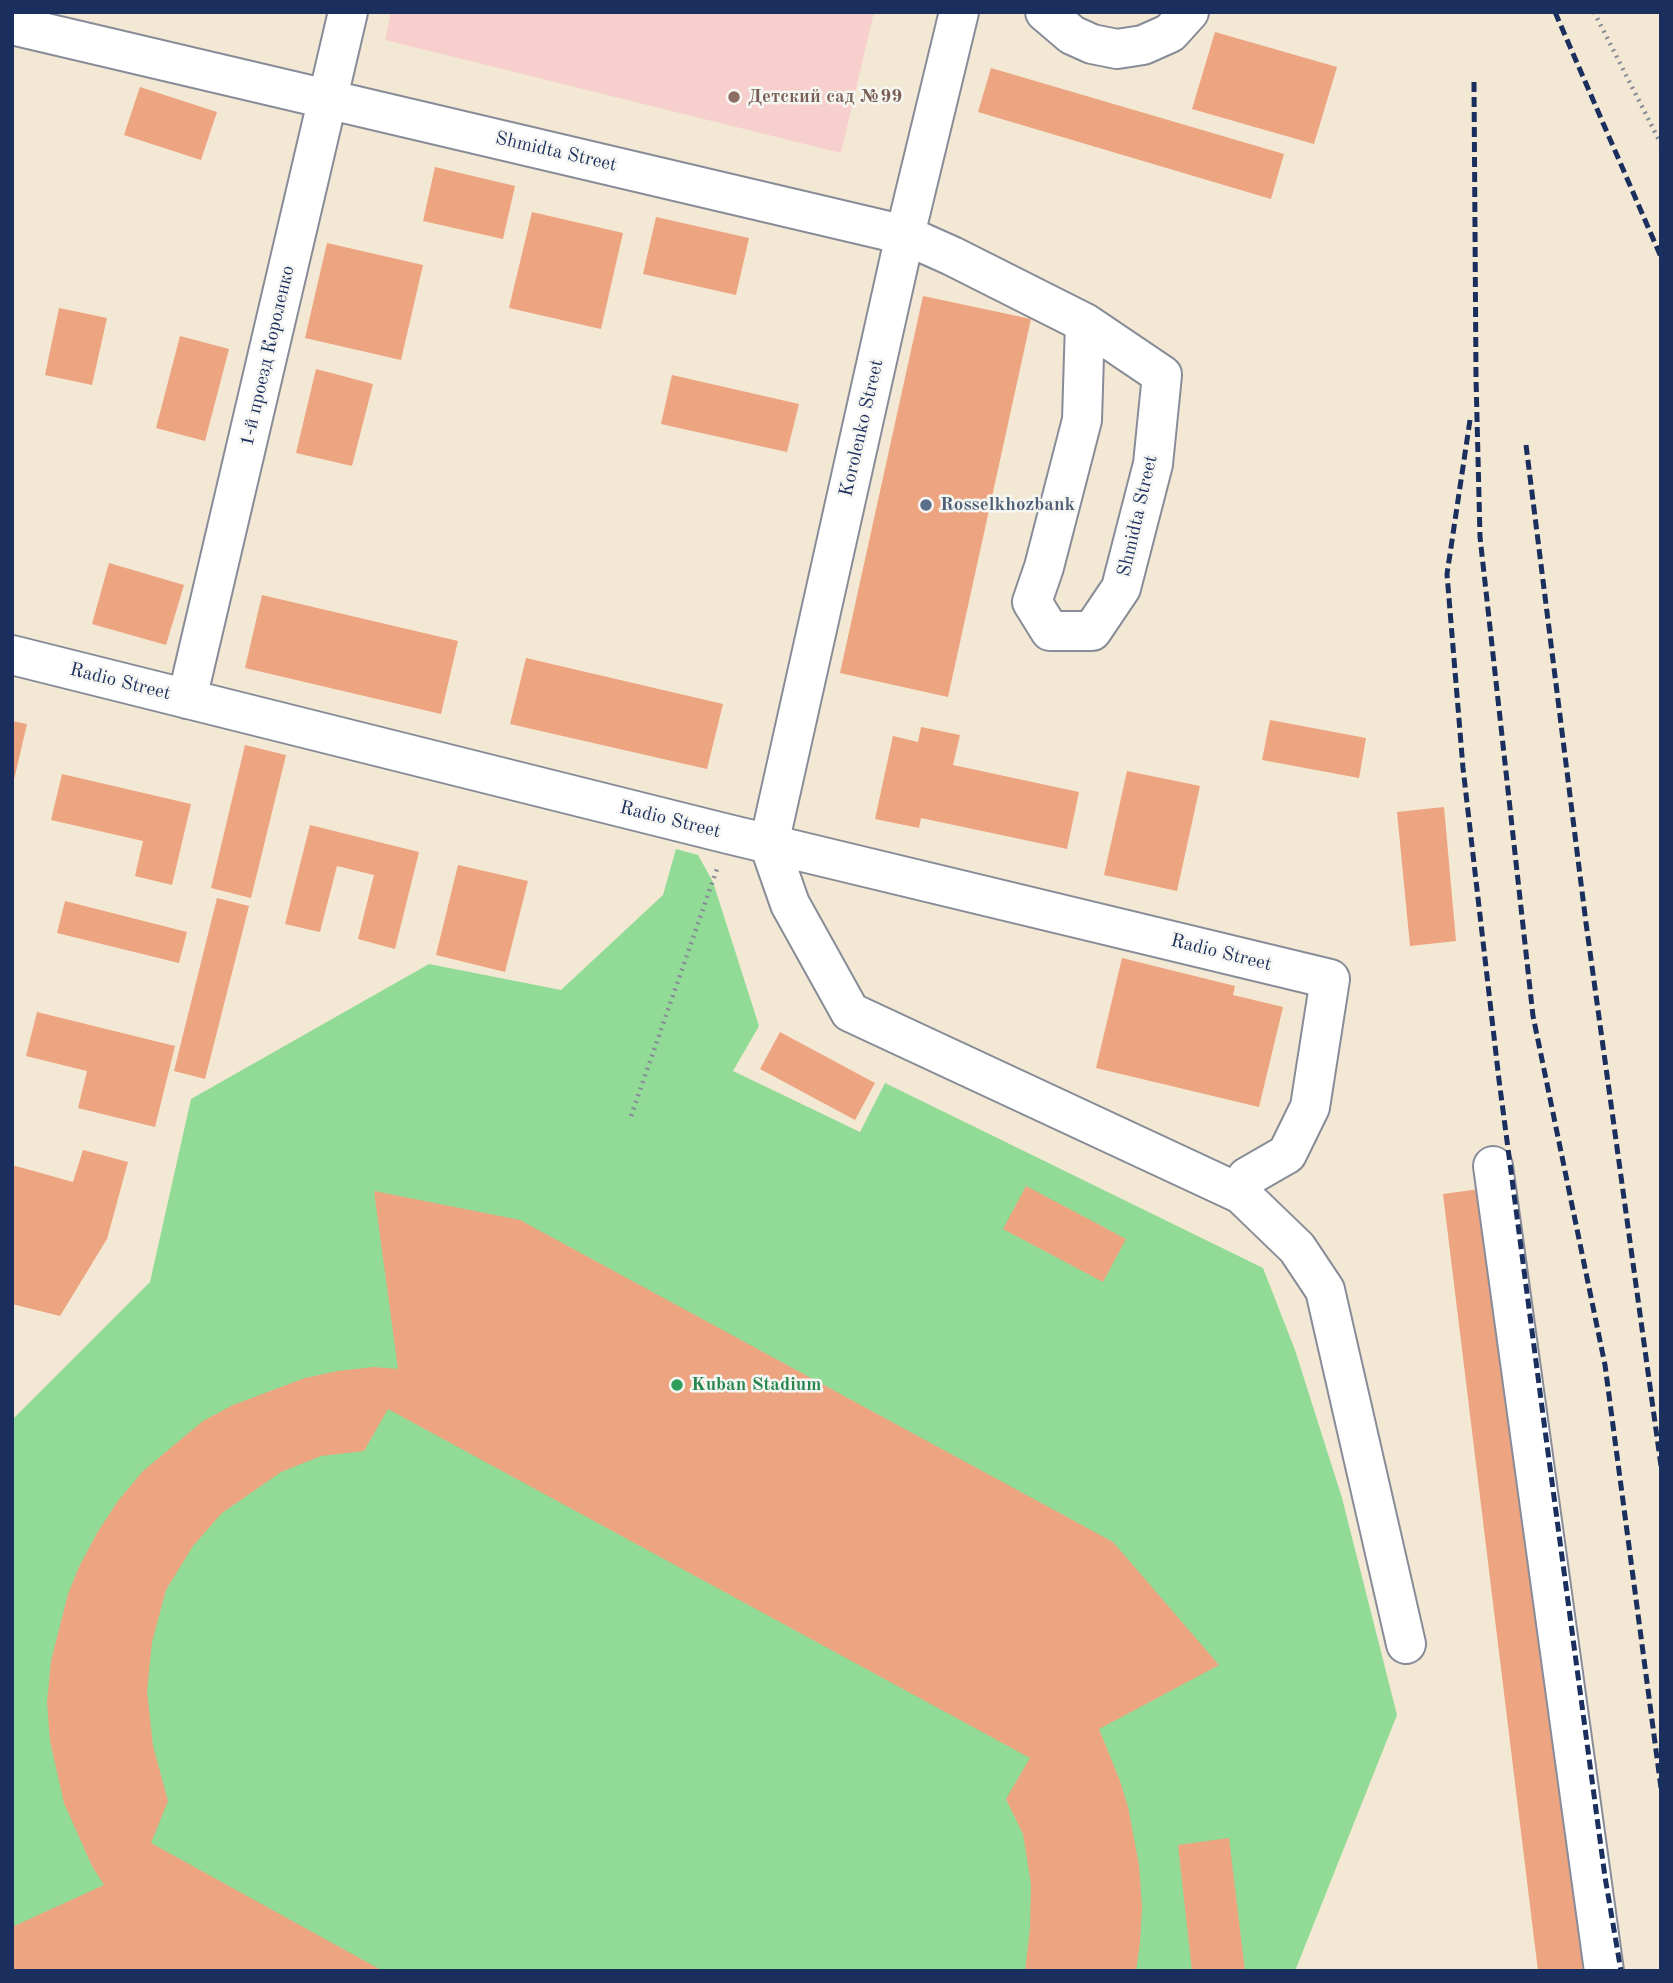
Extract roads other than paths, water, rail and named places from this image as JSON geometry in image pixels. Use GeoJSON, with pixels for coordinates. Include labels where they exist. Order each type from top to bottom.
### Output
{"type":"FeatureCollection","features":[{"type":"Feature","properties":{"kind":"street","name":"1-й проезд Короленко"},"geometry":{"type":"LineString","coordinates":[[187,699],[330,99],[348,12]]}},
{"type":"Feature","properties":{"kind":"street","name":"Korolenko Street"},"geometry":{"type":"LineString","coordinates":[[769,844],[905,235],[959,12]]}},
{"type":"Feature","properties":{"kind":"street"},"geometry":{"type":"LineString","coordinates":[[1045,12],[1072,35],[1092,44],[1117,49],[1143,45],[1170,33],[1189,12]]}},
{"type":"Feature","properties":{"kind":"street","name":"Shmidta Street"},"geometry":{"type":"LineString","coordinates":[[12,25],[905,235],[1085,323],[1163,375],[1153,464],[1121,588],[1092,631],[1050,631],[1032,602],[1044,567],[1082,419],[1085,323]]}},
{"type":"Feature","properties":{"kind":"street","name":"Radio Street"},"geometry":{"type":"LineString","coordinates":[[12,655],[728,834],[1330,979],[1310,1107],[1287,1154],[1247,1177],[1241,1194]]}},
{"type":"Feature","properties":{"kind":"street"},"geometry":{"type":"LineString","coordinates":[[769,844],[790,904],[850,1013],[1241,1194],[1297,1248],[1325,1290],[1406,1644]]}},
{"type":"Feature","properties":{"kind":"street"},"geometry":{"type":"LineString","coordinates":[[1493,1166],[1604,1971]]}},
{"type":"Feature","properties":{"kind":"railway"},"geometry":{"type":"LineString","coordinates":[[1555,12],[1661,257]]}},
{"type":"Feature","properties":{"kind":"railway"},"geometry":{"type":"LineString","coordinates":[[1474,82],[1480,537],[1533,1016],[1605,1365],[1661,1788]]}},
{"type":"Feature","properties":{"kind":"railway"},"geometry":{"type":"LineString","coordinates":[[1470,420],[1447,574],[1463,768],[1499,1080],[1605,1877],[1621,1971]]}},
{"type":"Feature","properties":{"kind":"railway"},"geometry":{"type":"LineString","coordinates":[[1526,445],[1586,923],[1661,1466]]}},
{"type":"Feature","properties":{"kind":"place","name":"Детский сад №99"},"geometry":{"type":"Point","coordinates":[734,97]}},
{"type":"Feature","properties":{"kind":"place","name":"Rosselkhozbank"},"geometry":{"type":"Point","coordinates":[926,505]}},
{"type":"Feature","properties":{"kind":"place","name":"Kuban Stadium"},"geometry":{"type":"Point","coordinates":[677,1385]}}]}
